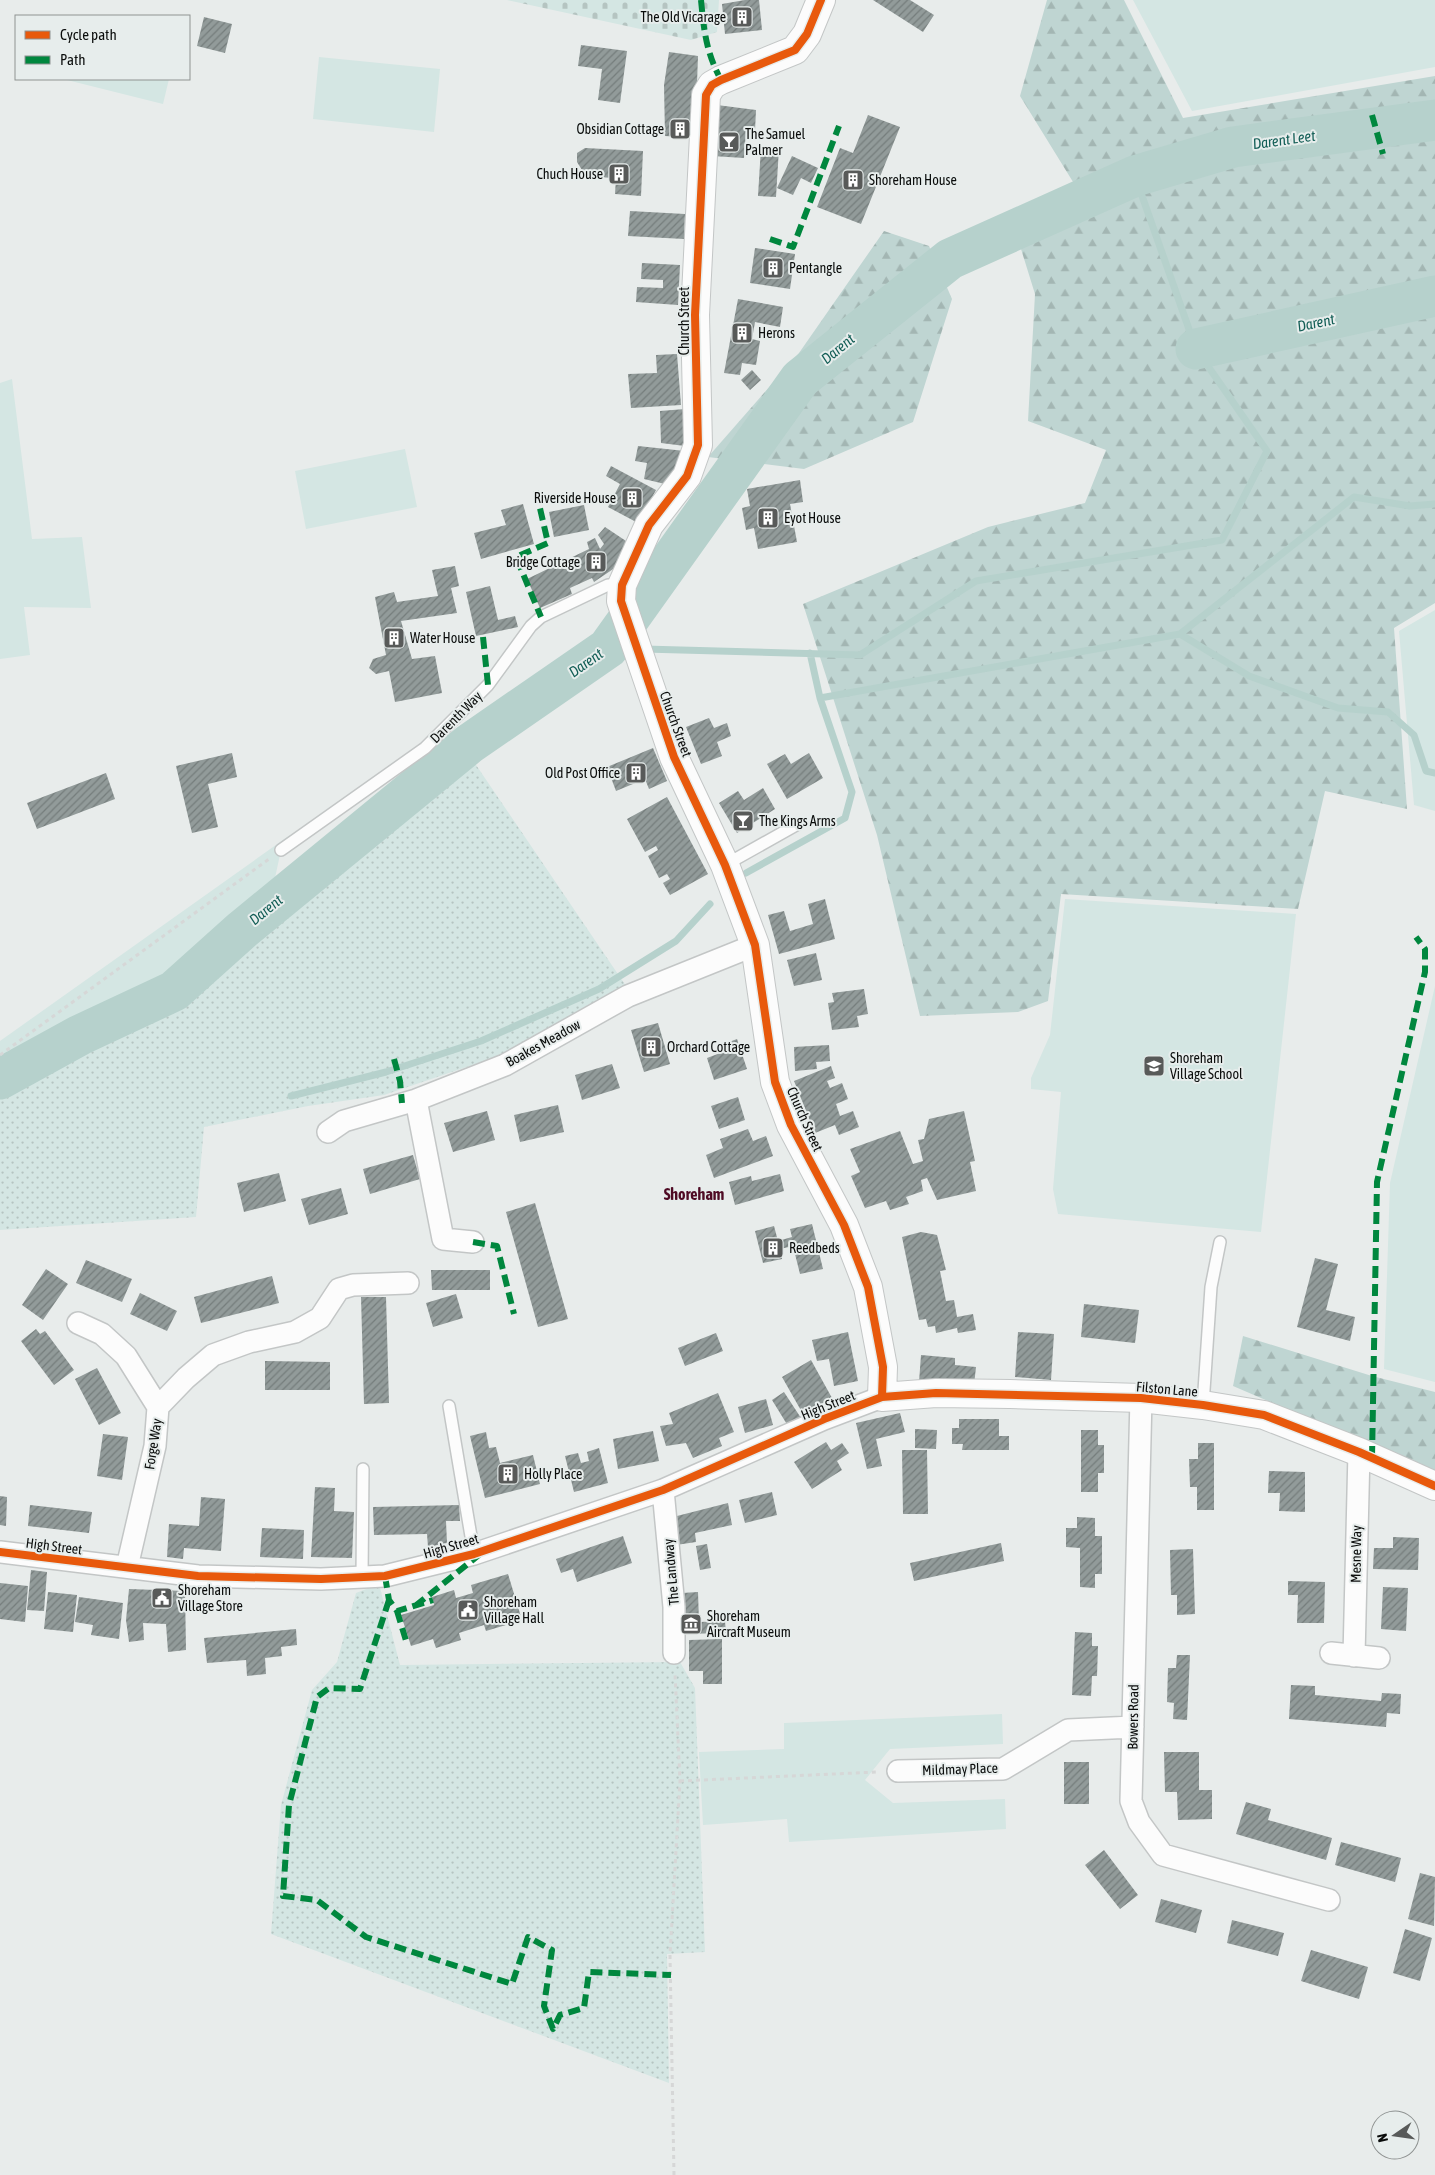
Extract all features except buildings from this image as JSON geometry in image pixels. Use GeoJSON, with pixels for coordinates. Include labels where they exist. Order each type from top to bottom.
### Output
{"type":"FeatureCollection","features":[{"type":"Feature","properties":{"kind":"street","name":"Church Street"},"geometry":{"type":"LineString","coordinates":[[821,0],[802,43],[788,54],[712,85],[708,89],[704,105],[695,315],[698,445],[686,476],[649,525],[622,593],[646,677],[674,758],[725,865],[755,945],[776,1082],[791,1125],[844,1225],[868,1287],[883,1367],[882,1397]]}},
{"type":"Feature","properties":{"kind":"street","name":"Boakes Meadow"},"geometry":{"type":"LineString","coordinates":[[328,1132],[344,1121],[416,1100],[505,1065],[628,996],[755,945]]}},
{"type":"Feature","properties":{"kind":"street"},"geometry":{"type":"LineString","coordinates":[[416,1100],[443,1239],[473,1242]]}},
{"type":"Feature","properties":{"kind":"street"},"geometry":{"type":"LineString","coordinates":[[158,1407],[186,1378],[214,1356],[249,1342],[295,1332],[320,1318],[339,1289],[353,1285],[408,1283]]}},
{"type":"Feature","properties":{"kind":"street","name":"Forge Way"},"geometry":{"type":"LineString","coordinates":[[78,1323],[102,1334],[126,1356],[158,1407],[155,1446],[127,1567]]}},
{"type":"Feature","properties":{"kind":"street","name":"Filston Lane"},"geometry":{"type":"LineString","coordinates":[[882,1397],[936,1393],[1141,1398],[1203,1405],[1264,1415],[1359,1452],[1435,1486]]}},
{"type":"Feature","properties":{"kind":"street","name":"High Street"},"geometry":{"type":"LineString","coordinates":[[0,1552],[198,1576],[321,1579],[385,1576],[474,1554],[664,1490],[824,1419],[882,1397]]}},
{"type":"Feature","properties":{"kind":"street","name":"Bowers Road"},"geometry":{"type":"LineString","coordinates":[[1141,1398],[1131,1801],[1139,1822],[1162,1855],[1329,1900]]}},
{"type":"Feature","properties":{"kind":"street","name":"Mesne Way"},"geometry":{"type":"LineString","coordinates":[[1354,1656],[1359,1452]]}},
{"type":"Feature","properties":{"kind":"street","name":"The Landway"},"geometry":{"type":"LineString","coordinates":[[664,1490],[674,1607],[674,1653]]}},
{"type":"Feature","properties":{"kind":"street"},"geometry":{"type":"LineString","coordinates":[[1331,1653],[1379,1658]]}},
{"type":"Feature","properties":{"kind":"street","name":"Mildmay Place"},"geometry":{"type":"LineString","coordinates":[[898,1771],[1003,1769],[1068,1730],[1133,1726]]}},
{"type":"Feature","properties":{"kind":"lane","name":"Darenth Way"},"geometry":{"type":"LineString","coordinates":[[281,850],[426,748],[488,684],[531,626],[541,617],[608,585],[622,593]]}},
{"type":"Feature","properties":{"kind":"lane"},"geometry":{"type":"LineString","coordinates":[[725,865],[798,824]]}},
{"type":"Feature","properties":{"kind":"lane"},"geometry":{"type":"LineString","coordinates":[[1203,1405],[1205,1352],[1211,1288],[1220,1242]]}},
{"type":"Feature","properties":{"kind":"lane"},"geometry":{"type":"LineString","coordinates":[[449,1406],[474,1554]]}},
{"type":"Feature","properties":{"kind":"lane"},"geometry":{"type":"LineString","coordinates":[[362,1577],[363,1469]]}},
{"type":"Feature","properties":{"kind":"path"},"geometry":{"type":"LineString","coordinates":[[0,1055],[281,850]]}},
{"type":"Feature","properties":{"kind":"path"},"geometry":{"type":"LineString","coordinates":[[674,1653],[680,1781],[670,1955],[674,2175]]}},
{"type":"Feature","properties":{"kind":"path"},"geometry":{"type":"LineString","coordinates":[[680,1781],[898,1771]]}},
{"type":"Feature","properties":{"kind":"green space"},"geometry":{"type":"Polygon","coordinates":[[[507,0],[719,0],[717,32],[691,40],[507,0]]]}},
{"type":"Feature","properties":{"kind":"green space"},"geometry":{"type":"Polygon","coordinates":[[[1047,0],[1124,0],[1183,118],[1435,76],[1435,603],[1394,628],[1407,809],[1325,791],[1298,909],[1061,894],[1048,1001],[1018,1012],[920,1016],[877,835],[803,604],[988,527],[1085,503],[1106,450],[1028,421],[1035,294],[1012,220],[1078,190],[1020,96],[1047,0]]]}},
{"type":"Feature","properties":{"kind":"green space"},"geometry":{"type":"Polygon","coordinates":[[[1133,0],[1435,0],[1435,67],[1192,111],[1133,0]]]}},
{"type":"Feature","properties":{"kind":"green space"},"geometry":{"type":"Polygon","coordinates":[[[319,57],[440,69],[434,132],[313,119],[319,57]]]}},
{"type":"Feature","properties":{"kind":"green space"},"geometry":{"type":"Polygon","coordinates":[[[67,80],[169,80],[163,104],[67,80]]]}},
{"type":"Feature","properties":{"kind":"green space"},"geometry":{"type":"Polygon","coordinates":[[[884,231],[929,246],[952,299],[913,422],[804,469],[708,457],[799,353],[884,231]]]}},
{"type":"Feature","properties":{"kind":"green space"},"geometry":{"type":"Polygon","coordinates":[[[12,379],[32,539],[82,537],[91,608],[24,607],[30,655],[0,659],[0,383],[12,379]]]}},
{"type":"Feature","properties":{"kind":"green space"},"geometry":{"type":"Polygon","coordinates":[[[405,449],[417,507],[306,529],[295,471],[405,449]]]}},
{"type":"Feature","properties":{"kind":"green space"},"geometry":{"type":"Polygon","coordinates":[[[1435,610],[1435,811],[1414,805],[1399,631],[1435,610]]]}},
{"type":"Feature","properties":{"kind":"green space"},"geometry":{"type":"Polygon","coordinates":[[[472,759],[626,986],[502,1055],[384,1095],[308,1106],[204,1127],[196,1217],[0,1230],[0,1092],[80,1046],[181,1000],[250,939],[472,759]]]}},
{"type":"Feature","properties":{"kind":"green space"},"geometry":{"type":"Polygon","coordinates":[[[290,835],[281,850],[272,892],[165,985],[11,1061],[0,1064],[0,1041],[290,835]]]}},
{"type":"Feature","properties":{"kind":"green space","name":"Shoreham Village School"},"geometry":{"type":"Polygon","coordinates":[[[1065,899],[1296,914],[1261,1232],[1058,1214],[1053,1189],[1061,1092],[1031,1089],[1031,1078],[1050,1035],[1065,899]]]}},
{"type":"Feature","properties":{"kind":"green space"},"geometry":{"type":"Polygon","coordinates":[[[1435,986],[1435,1382],[1384,1369],[1390,1183],[1435,986]]]}},
{"type":"Feature","properties":{"kind":"green space"},"geometry":{"type":"Polygon","coordinates":[[[1243,1336],[1372,1376],[1435,1392],[1435,1473],[1233,1386],[1243,1336]]]}},
{"type":"Feature","properties":{"kind":"green space"},"geometry":{"type":"Polygon","coordinates":[[[379,1584],[400,1665],[680,1662],[695,1688],[705,1952],[667,1954],[669,2083],[271,1934],[281,1805],[312,1690],[337,1662],[356,1593],[379,1584]]]}},
{"type":"Feature","properties":{"kind":"green space"},"geometry":{"type":"Polygon","coordinates":[[[1002,1714],[1003,1744],[890,1749],[865,1780],[893,1803],[1005,1799],[1006,1829],[789,1842],[787,1819],[703,1825],[699,1752],[784,1749],[784,1723],[1002,1714]]]}},
{"type":"Feature","properties":{"kind":"waterway","name":"Darent"},"geometry":{"type":"LineString","coordinates":[[0,1079],[80,1035],[174,991],[242,930],[469,744],[608,648],[800,379],[950,259],[1135,176],[1233,147],[1435,120]]}},
{"type":"Feature","properties":{"kind":"waterway"},"geometry":{"type":"LineString","coordinates":[[644,649],[860,655],[976,581],[1222,540],[1267,451],[1196,349],[1135,176]]}},
{"type":"Feature","properties":{"kind":"waterway","name":"Darent"},"geometry":{"type":"LineString","coordinates":[[1196,349],[1435,296]]}},
{"type":"Feature","properties":{"kind":"waterway"},"geometry":{"type":"LineString","coordinates":[[820,698],[1180,634],[1354,497],[1410,506],[1435,504]]}},
{"type":"Feature","properties":{"kind":"waterway"},"geometry":{"type":"LineString","coordinates":[[1180,634],[1249,676],[1338,708],[1388,712],[1414,735],[1426,771],[1435,773]]}},
{"type":"Feature","properties":{"kind":"waterway"},"geometry":{"type":"LineString","coordinates":[[608,648],[631,648]]}},
{"type":"Feature","properties":{"kind":"waterway"},"geometry":{"type":"LineString","coordinates":[[746,873],[845,818],[852,792],[820,698],[810,653]]}},
{"type":"Feature","properties":{"kind":"waterway"},"geometry":{"type":"LineString","coordinates":[[291,1096],[386,1072],[481,1041],[599,989],[676,941],[710,904]]}},
{"type":"Feature","properties":{"kind":"marked path"},"geometry":{"type":"LineString","coordinates":[[701,0],[706,41],[721,80]]}},
{"type":"Feature","properties":{"kind":"marked path"},"geometry":{"type":"LineString","coordinates":[[1372,115],[1383,154]]}},
{"type":"Feature","properties":{"kind":"marked path"},"geometry":{"type":"LineString","coordinates":[[770,239],[793,247],[839,126]]}},
{"type":"Feature","properties":{"kind":"marked path"},"geometry":{"type":"LineString","coordinates":[[536,491],[548,543],[516,557],[541,617]]}},
{"type":"Feature","properties":{"kind":"marked path"},"geometry":{"type":"LineString","coordinates":[[483,637],[488,685]]}},
{"type":"Feature","properties":{"kind":"marked path"},"geometry":{"type":"LineString","coordinates":[[1372,1458],[1377,1182],[1425,972],[1425,949],[1416,937]]}},
{"type":"Feature","properties":{"kind":"marked path"},"geometry":{"type":"LineString","coordinates":[[394,1059],[400,1081],[402,1103]]}},
{"type":"Feature","properties":{"kind":"marked path"},"geometry":{"type":"LineString","coordinates":[[473,1242],[497,1246],[514,1314]]}},
{"type":"Feature","properties":{"kind":"marked path"},"geometry":{"type":"LineString","coordinates":[[415,1606],[479,1555]]}},
{"type":"Feature","properties":{"kind":"marked path"},"geometry":{"type":"LineString","coordinates":[[385,1576],[389,1600],[397,1611],[433,1600]]}},
{"type":"Feature","properties":{"kind":"marked path"},"geometry":{"type":"LineString","coordinates":[[389,1600],[360,1689],[329,1688],[317,1697],[289,1805],[283,1896],[317,1900],[366,1937],[512,1984],[528,1937],[552,1950],[544,2006],[553,2029],[560,2015],[584,2008],[589,1972],[671,1975]]}},
{"type":"Feature","properties":{"kind":"marked path"},"geometry":{"type":"LineString","coordinates":[[397,1611],[407,1644]]}},
{"type":"Feature","properties":{"kind":"cycle path"},"geometry":{"type":"LineString","coordinates":[[821,0],[807,34],[795,50],[721,80],[712,85],[706,95],[695,315],[698,445],[687,476],[649,525],[622,585],[621,601],[674,757],[725,865],[755,945],[775,1082],[791,1125],[844,1225],[868,1287],[883,1367],[882,1397]]}},
{"type":"Feature","properties":{"kind":"cycle path"},"geometry":{"type":"LineString","coordinates":[[0,1552],[198,1576],[321,1579],[385,1576],[474,1554],[663,1490],[824,1419],[882,1397],[936,1393],[1141,1398],[1203,1405],[1264,1415],[1359,1452],[1435,1486]]}},
{"type":"Feature","properties":{"kind":"place","name":"The Old Vicarage"},"geometry":{"type":"Point","coordinates":[742,17]}},
{"type":"Feature","properties":{"kind":"place","name":"Obsidian Cottage"},"geometry":{"type":"Point","coordinates":[680,129]}},
{"type":"Feature","properties":{"kind":"place","name":"The Samuel Palmer"},"geometry":{"type":"Point","coordinates":[729,142]}},
{"type":"Feature","properties":{"kind":"place","name":"Chuch House"},"geometry":{"type":"Point","coordinates":[619,174]}},
{"type":"Feature","properties":{"kind":"place","name":"Shoreham House"},"geometry":{"type":"Point","coordinates":[853,180]}},
{"type":"Feature","properties":{"kind":"place","name":"Pentangle"},"geometry":{"type":"Point","coordinates":[773,268]}},
{"type":"Feature","properties":{"kind":"place","name":"Herons"},"geometry":{"type":"Point","coordinates":[742,333]}},
{"type":"Feature","properties":{"kind":"place","name":"Riverside House"},"geometry":{"type":"Point","coordinates":[632,498]}},
{"type":"Feature","properties":{"kind":"place","name":"Eyot House"},"geometry":{"type":"Point","coordinates":[768,518]}},
{"type":"Feature","properties":{"kind":"place","name":"Bridge Cottage"},"geometry":{"type":"Point","coordinates":[596,562]}},
{"type":"Feature","properties":{"kind":"place","name":"Water House"},"geometry":{"type":"Point","coordinates":[394,638]}},
{"type":"Feature","properties":{"kind":"place","name":"Old Post Office"},"geometry":{"type":"Point","coordinates":[636,773]}},
{"type":"Feature","properties":{"kind":"place","name":"The Kings Arms"},"geometry":{"type":"Point","coordinates":[743,821]}},
{"type":"Feature","properties":{"kind":"place","name":"Orchard Cottage"},"geometry":{"type":"Point","coordinates":[651,1047]}},
{"type":"Feature","properties":{"kind":"place","name":"Shoreham Village School"},"geometry":{"type":"Point","coordinates":[1154,1066]}},
{"type":"Feature","properties":{"kind":"place","name":"Reedbeds"},"geometry":{"type":"Point","coordinates":[773,1248]}},
{"type":"Feature","properties":{"kind":"place","name":"Holly Place"},"geometry":{"type":"Point","coordinates":[508,1474]}},
{"type":"Feature","properties":{"kind":"place","name":"Shoreham Village Store"},"geometry":{"type":"Point","coordinates":[162,1598]}},
{"type":"Feature","properties":{"kind":"place","name":"Shoreham Village Hall"},"geometry":{"type":"Point","coordinates":[468,1610]}},
{"type":"Feature","properties":{"kind":"place","name":"Shoreham Aircraft Museum"},"geometry":{"type":"Point","coordinates":[691,1624]}},
{"type":"Feature","properties":{"kind":"district","name":"Shoreham"},"geometry":{"type":"Point","coordinates":[694,1194]}},
{"type":"Feature","properties":{"kind":"water label","name":"Darent Leet"},"geometry":{"type":"Point","coordinates":[1284,140]}}]}
